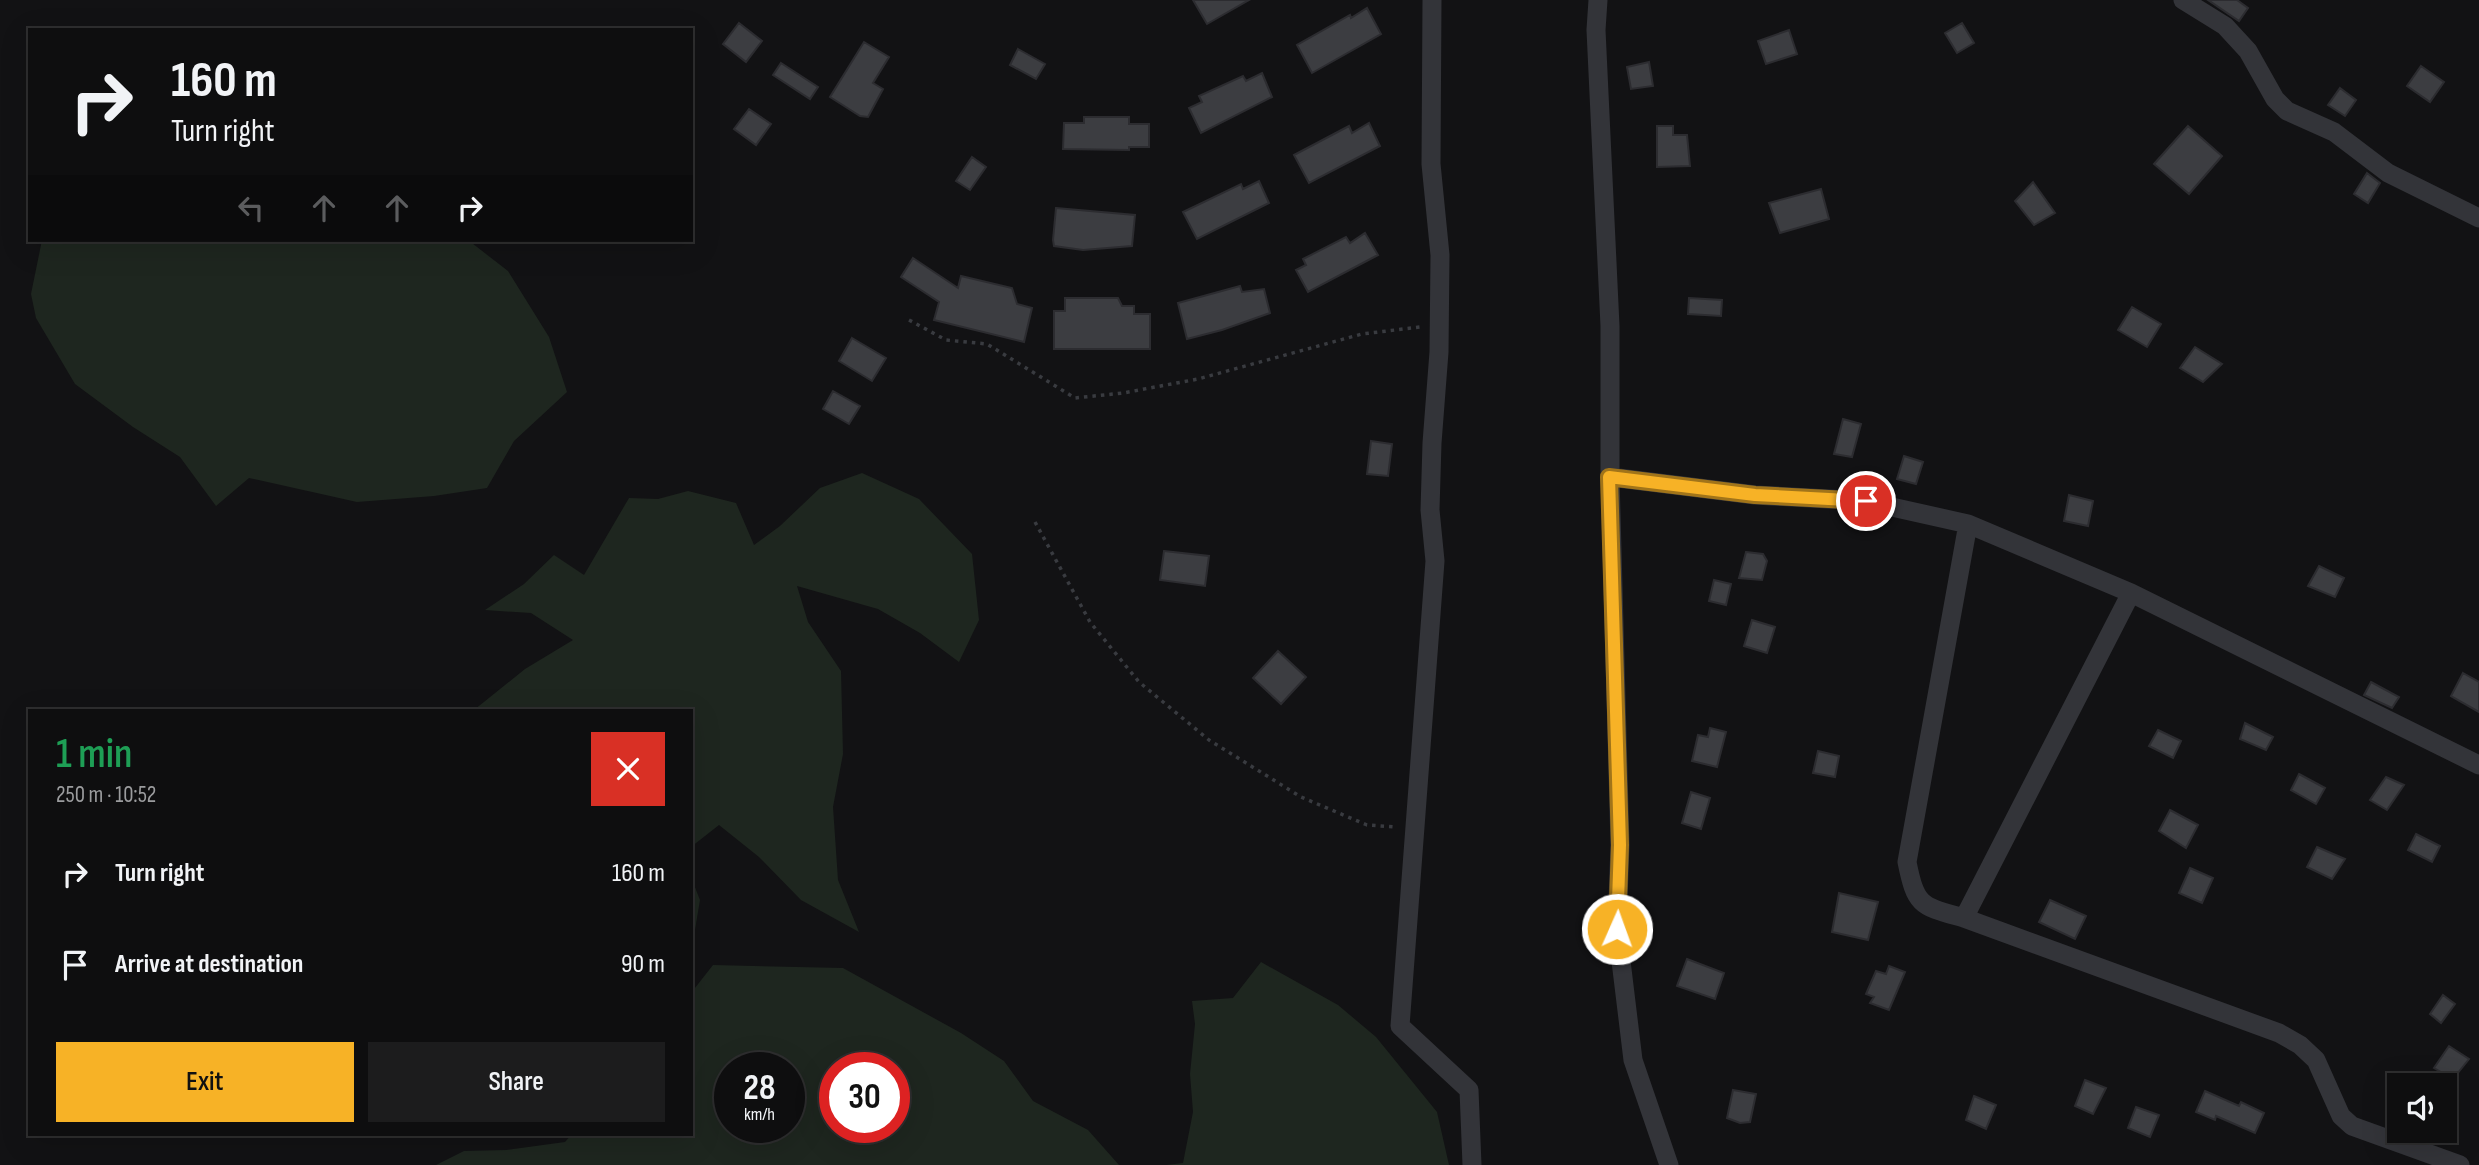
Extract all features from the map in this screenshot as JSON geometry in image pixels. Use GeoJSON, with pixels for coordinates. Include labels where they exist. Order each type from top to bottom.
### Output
{"type":"FeatureCollection","features":[{"type":"Feature","properties":{"kind":"street"},"geometry":{"type":"LineString","coordinates":[[1432,0],[1431,164],[1440,255],[1430,510],[1435,561],[1400,1026],[1469,1090],[1472,1165]]}},
{"type":"Feature","properties":{"kind":"street"},"geometry":{"type":"LineString","coordinates":[[1598,0],[1596,30],[1610,326],[1609,477],[1620,845],[1617,929],[1633,1060],[1669,1165]]}},
{"type":"Feature","properties":{"kind":"street"},"geometry":{"type":"LineString","coordinates":[[2183,0],[2225,26],[2248,51],[2275,99],[2287,111],[2334,132],[2388,173],[2479,219]]}},
{"type":"Feature","properties":{"kind":"street"},"geometry":{"type":"LineString","coordinates":[[1609,477],[1755,495],[1866,501],[1968,524],[2131,593],[2479,765]]}},
{"type":"Feature","properties":{"kind":"street"},"geometry":{"type":"LineString","coordinates":[[1968,524],[1906,862],[1913,893],[1931,909],[1964,918],[2279,1033],[2300,1045],[2316,1060],[2341,1116],[2352,1126],[2459,1165]]}},
{"type":"Feature","properties":{"kind":"street"},"geometry":{"type":"LineString","coordinates":[[1964,918],[2131,593]]}},
{"type":"Feature","properties":{"kind":"path"},"geometry":{"type":"LineString","coordinates":[[909,320],[947,340],[987,344],[1075,398],[1123,393],[1198,379],[1362,334],[1439,324]]}},
{"type":"Feature","properties":{"kind":"path"},"geometry":{"type":"LineString","coordinates":[[1035,522],[1090,622],[1139,682],[1209,740],[1301,797],[1367,825],[1415,828]]}},
{"type":"Feature","properties":{"kind":"shaded area"},"geometry":{"type":"Polygon","coordinates":[[[42,242],[471,242],[508,271],[549,337],[567,392],[514,441],[487,488],[434,496],[357,502],[249,478],[216,506],[180,457],[133,427],[75,384],[36,318],[31,294],[42,242]]]}},
{"type":"Feature","properties":{"kind":"shaded area"},"geometry":{"type":"Polygon","coordinates":[[[862,473],[919,499],[972,554],[979,620],[959,662],[920,633],[878,609],[797,586],[808,622],[841,671],[843,754],[833,807],[838,880],[859,932],[801,900],[759,857],[719,825],[693,845],[693,709],[475,709],[525,669],[573,640],[531,613],[485,610],[524,584],[554,555],[584,575],[629,498],[658,499],[688,491],[736,503],[754,545],[780,526],[820,488],[862,473]]]}},
{"type":"Feature","properties":{"kind":"shaded area"},"geometry":{"type":"Polygon","coordinates":[[[693,882],[700,900],[693,942],[693,882]]]}},
{"type":"Feature","properties":{"kind":"shaded area"},"geometry":{"type":"Polygon","coordinates":[[[1261,962],[1338,1005],[1376,1037],[1437,1112],[1449,1165],[1166,1165],[1183,1163],[1193,1112],[1190,1074],[1195,1024],[1192,1001],[1233,998],[1261,962]]]}},
{"type":"Feature","properties":{"kind":"shaded area"},"geometry":{"type":"Polygon","coordinates":[[[713,965],[843,968],[961,1033],[1004,1061],[1033,1101],[1088,1130],[1119,1165],[436,1165],[464,1151],[506,1150],[565,1142],[570,1136],[693,1136],[693,990],[713,965]]]}},
{"type":"Feature","properties":{"kind":"building"},"geometry":{"type":"Polygon","coordinates":[[[1193,0],[1249,0],[1207,24],[1193,0]]]}},
{"type":"Feature","properties":{"kind":"building"},"geometry":{"type":"Polygon","coordinates":[[[2208,0],[2237,0],[2248,8],[2239,21],[2208,0]]]}},
{"type":"Feature","properties":{"kind":"building"},"geometry":{"type":"Polygon","coordinates":[[[1367,8],[1381,34],[1312,73],[1297,45],[1367,8]]]}},
{"type":"Feature","properties":{"kind":"building"},"geometry":{"type":"Polygon","coordinates":[[[739,23],[762,41],[746,62],[723,44],[739,23]]]}},
{"type":"Feature","properties":{"kind":"building"},"geometry":{"type":"Polygon","coordinates":[[[1962,23],[1974,43],[1957,53],[1945,33],[1962,23]]]}},
{"type":"Feature","properties":{"kind":"building"},"geometry":{"type":"Polygon","coordinates":[[[1789,30],[1797,54],[1766,64],[1758,41],[1789,30]]]}},
{"type":"Feature","properties":{"kind":"building"},"geometry":{"type":"Polygon","coordinates":[[[864,42],[889,57],[873,83],[883,89],[868,117],[860,116],[830,97],[864,42]]]}},
{"type":"Feature","properties":{"kind":"building"},"geometry":{"type":"Polygon","coordinates":[[[1018,49],[1045,64],[1036,79],[1010,65],[1018,49]]]}},
{"type":"Feature","properties":{"kind":"building"},"geometry":{"type":"Polygon","coordinates":[[[1649,62],[1653,86],[1631,89],[1627,67],[1649,62]]]}},
{"type":"Feature","properties":{"kind":"building"},"geometry":{"type":"Polygon","coordinates":[[[781,63],[818,87],[810,99],[773,75],[781,63]]]}},
{"type":"Feature","properties":{"kind":"building"},"geometry":{"type":"Polygon","coordinates":[[[2421,66],[2444,82],[2430,102],[2407,86],[2421,66]]]}},
{"type":"Feature","properties":{"kind":"building"},"geometry":{"type":"Polygon","coordinates":[[[1262,73],[1272,97],[1201,133],[1189,108],[1202,102],[1199,96],[1243,76],[1246,81],[1262,73]]]}},
{"type":"Feature","properties":{"kind":"building"},"geometry":{"type":"Polygon","coordinates":[[[2340,88],[2356,100],[2345,116],[2328,105],[2340,88]]]}},
{"type":"Feature","properties":{"kind":"building"},"geometry":{"type":"Polygon","coordinates":[[[749,109],[771,124],[756,145],[734,129],[749,109]]]}},
{"type":"Feature","properties":{"kind":"building"},"geometry":{"type":"Polygon","coordinates":[[[1084,117],[1129,117],[1129,124],[1149,124],[1149,147],[1129,147],[1129,150],[1063,149],[1064,123],[1084,123],[1084,117]]]}},
{"type":"Feature","properties":{"kind":"building"},"geometry":{"type":"Polygon","coordinates":[[[1369,123],[1380,146],[1309,183],[1294,155],[1349,126],[1352,133],[1369,123]]]}},
{"type":"Feature","properties":{"kind":"building"},"geometry":{"type":"Polygon","coordinates":[[[1657,126],[1673,126],[1673,135],[1687,135],[1690,166],[1657,167],[1657,126]]]}},
{"type":"Feature","properties":{"kind":"building"},"geometry":{"type":"Polygon","coordinates":[[[2188,126],[2222,156],[2189,194],[2154,164],[2188,126]]]}},
{"type":"Feature","properties":{"kind":"building"},"geometry":{"type":"Polygon","coordinates":[[[972,157],[986,167],[970,190],[956,181],[972,157]]]}},
{"type":"Feature","properties":{"kind":"building"},"geometry":{"type":"Polygon","coordinates":[[[2367,173],[2380,183],[2368,203],[2354,194],[2367,173]]]}},
{"type":"Feature","properties":{"kind":"building"},"geometry":{"type":"Polygon","coordinates":[[[1259,181],[1269,203],[1197,239],[1183,212],[1241,184],[1243,189],[1259,181]]]}},
{"type":"Feature","properties":{"kind":"building"},"geometry":{"type":"Polygon","coordinates":[[[2033,182],[2055,213],[2034,225],[2015,201],[2033,182]]]}},
{"type":"Feature","properties":{"kind":"building"},"geometry":{"type":"Polygon","coordinates":[[[1821,189],[1829,219],[1780,233],[1769,203],[1821,189]]]}},
{"type":"Feature","properties":{"kind":"building"},"geometry":{"type":"Polygon","coordinates":[[[1056,208],[1135,215],[1132,246],[1083,250],[1054,246],[1056,208]]]}},
{"type":"Feature","properties":{"kind":"building"},"geometry":{"type":"Polygon","coordinates":[[[1365,233],[1378,255],[1308,292],[1296,270],[1306,265],[1303,259],[1346,237],[1350,243],[1365,233]]]}},
{"type":"Feature","properties":{"kind":"building"},"geometry":{"type":"Polygon","coordinates":[[[913,258],[958,288],[961,276],[1012,288],[1017,304],[1032,308],[1024,342],[934,320],[939,302],[901,277],[913,258]]]}},
{"type":"Feature","properties":{"kind":"building"},"geometry":{"type":"Polygon","coordinates":[[[1240,286],[1242,292],[1264,289],[1270,313],[1187,339],[1178,303],[1240,286]]]}},
{"type":"Feature","properties":{"kind":"building"},"geometry":{"type":"Polygon","coordinates":[[[1065,298],[1118,298],[1122,306],[1134,306],[1134,314],[1150,314],[1150,349],[1054,349],[1054,311],[1065,311],[1065,298]]]}},
{"type":"Feature","properties":{"kind":"building"},"geometry":{"type":"Polygon","coordinates":[[[1689,298],[1722,300],[1721,316],[1688,314],[1689,298]]]}},
{"type":"Feature","properties":{"kind":"building"},"geometry":{"type":"Polygon","coordinates":[[[2132,307],[2161,324],[2147,347],[2118,330],[2132,307]]]}},
{"type":"Feature","properties":{"kind":"building"},"geometry":{"type":"Polygon","coordinates":[[[852,338],[886,358],[872,381],[839,361],[852,338]]]}},
{"type":"Feature","properties":{"kind":"building"},"geometry":{"type":"Polygon","coordinates":[[[2195,347],[2222,364],[2203,382],[2180,368],[2195,347]]]}},
{"type":"Feature","properties":{"kind":"building"},"geometry":{"type":"Polygon","coordinates":[[[833,391],[860,406],[849,424],[823,409],[833,391]]]}},
{"type":"Feature","properties":{"kind":"building"},"geometry":{"type":"Polygon","coordinates":[[[1843,419],[1861,424],[1852,457],[1834,454],[1843,419]]]}},
{"type":"Feature","properties":{"kind":"building"},"geometry":{"type":"Polygon","coordinates":[[[1371,441],[1392,444],[1388,476],[1367,474],[1371,441]]]}},
{"type":"Feature","properties":{"kind":"building"},"geometry":{"type":"Polygon","coordinates":[[[1904,456],[1923,462],[1916,484],[1897,479],[1904,456]]]}},
{"type":"Feature","properties":{"kind":"building"},"geometry":{"type":"Polygon","coordinates":[[[2069,495],[2093,501],[2088,526],[2064,521],[2069,495]]]}},
{"type":"Feature","properties":{"kind":"building"},"geometry":{"type":"Polygon","coordinates":[[[1164,551],[1209,556],[1205,586],[1160,580],[1164,551]]]}},
{"type":"Feature","properties":{"kind":"building"},"geometry":{"type":"Polygon","coordinates":[[[1746,552],[1763,554],[1767,561],[1762,580],[1739,578],[1746,552]]]}},
{"type":"Feature","properties":{"kind":"building"},"geometry":{"type":"Polygon","coordinates":[[[2319,566],[2344,578],[2335,597],[2308,586],[2319,566]]]}},
{"type":"Feature","properties":{"kind":"building"},"geometry":{"type":"Polygon","coordinates":[[[1714,580],[1731,584],[1726,605],[1709,601],[1714,580]]]}},
{"type":"Feature","properties":{"kind":"building"},"geometry":{"type":"Polygon","coordinates":[[[1752,620],[1775,627],[1767,653],[1744,646],[1752,620]]]}},
{"type":"Feature","properties":{"kind":"building"},"geometry":{"type":"Polygon","coordinates":[[[1278,651],[1306,677],[1281,704],[1253,678],[1278,651]]]}},
{"type":"Feature","properties":{"kind":"building"},"geometry":{"type":"Polygon","coordinates":[[[2463,673],[2479,682],[2479,712],[2451,696],[2463,673]]]}},
{"type":"Feature","properties":{"kind":"building"},"geometry":{"type":"Polygon","coordinates":[[[2371,682],[2399,697],[2392,708],[2364,695],[2371,682]]]}},
{"type":"Feature","properties":{"kind":"building"},"geometry":{"type":"Polygon","coordinates":[[[2245,723],[2273,737],[2266,750],[2240,739],[2245,723]]]}},
{"type":"Feature","properties":{"kind":"building"},"geometry":{"type":"Polygon","coordinates":[[[1710,728],[1726,732],[1717,767],[1692,761],[1698,735],[1708,737],[1710,728]]]}},
{"type":"Feature","properties":{"kind":"building"},"geometry":{"type":"Polygon","coordinates":[[[2158,730],[2181,741],[2173,758],[2149,746],[2158,730]]]}},
{"type":"Feature","properties":{"kind":"building"},"geometry":{"type":"Polygon","coordinates":[[[1818,751],[1839,756],[1835,777],[1813,773],[1818,751]]]}},
{"type":"Feature","properties":{"kind":"building"},"geometry":{"type":"Polygon","coordinates":[[[2299,774],[2325,788],[2316,804],[2291,790],[2299,774]]]}},
{"type":"Feature","properties":{"kind":"building"},"geometry":{"type":"Polygon","coordinates":[[[2386,777],[2404,785],[2387,810],[2370,800],[2386,777]]]}},
{"type":"Feature","properties":{"kind":"building"},"geometry":{"type":"Polygon","coordinates":[[[1691,792],[1710,798],[1701,829],[1682,823],[1691,792]]]}},
{"type":"Feature","properties":{"kind":"building"},"geometry":{"type":"Polygon","coordinates":[[[2170,810],[2198,825],[2186,848],[2159,831],[2170,810]]]}},
{"type":"Feature","properties":{"kind":"building"},"geometry":{"type":"Polygon","coordinates":[[[2416,834],[2440,846],[2432,862],[2408,850],[2416,834]]]}},
{"type":"Feature","properties":{"kind":"building"},"geometry":{"type":"Polygon","coordinates":[[[2317,847],[2345,859],[2332,879],[2307,867],[2317,847]]]}},
{"type":"Feature","properties":{"kind":"building"},"geometry":{"type":"Polygon","coordinates":[[[2190,868],[2213,878],[2202,903],[2179,893],[2190,868]]]}},
{"type":"Feature","properties":{"kind":"building"},"geometry":{"type":"Polygon","coordinates":[[[1839,893],[1878,902],[1868,940],[1832,932],[1839,893]]]}},
{"type":"Feature","properties":{"kind":"building"},"geometry":{"type":"Polygon","coordinates":[[[2050,900],[2086,916],[2075,939],[2039,922],[2050,900]]]}},
{"type":"Feature","properties":{"kind":"building"},"geometry":{"type":"Polygon","coordinates":[[[1687,959],[1724,973],[1715,999],[1677,986],[1687,959]]]}},
{"type":"Feature","properties":{"kind":"building"},"geometry":{"type":"Polygon","coordinates":[[[1889,966],[1905,972],[1889,1010],[1870,1003],[1874,997],[1866,994],[1876,971],[1886,974],[1889,966]]]}},
{"type":"Feature","properties":{"kind":"building"},"geometry":{"type":"Polygon","coordinates":[[[2443,995],[2455,1004],[2441,1023],[2430,1014],[2443,995]]]}},
{"type":"Feature","properties":{"kind":"building"},"geometry":{"type":"Polygon","coordinates":[[[2449,1046],[2469,1059],[2457,1074],[2443,1073],[2434,1068],[2449,1046]]]}},
{"type":"Feature","properties":{"kind":"building"},"geometry":{"type":"Polygon","coordinates":[[[2085,1080],[2106,1088],[2093,1114],[2075,1106],[2085,1080]]]}},
{"type":"Feature","properties":{"kind":"building"},"geometry":{"type":"Polygon","coordinates":[[[1733,1090],[1756,1094],[1750,1122],[1740,1123],[1727,1118],[1733,1090]]]}},
{"type":"Feature","properties":{"kind":"building"},"geometry":{"type":"Polygon","coordinates":[[[2205,1091],[2239,1106],[2241,1102],[2264,1113],[2255,1133],[2216,1116],[2215,1120],[2196,1112],[2205,1091]]]}},
{"type":"Feature","properties":{"kind":"building"},"geometry":{"type":"Polygon","coordinates":[[[1974,1096],[1996,1105],[1986,1129],[1966,1120],[1974,1096]]]}},
{"type":"Feature","properties":{"kind":"building"},"geometry":{"type":"Polygon","coordinates":[[[2136,1107],[2159,1115],[2150,1137],[2128,1128],[2136,1107]]]}},
{"type":"Feature","properties":{"kind":"route"},"geometry":{"type":"LineString","coordinates":[[1617,929],[1620,845],[1609,477],[1755,495],[1866,501]]}}]}
